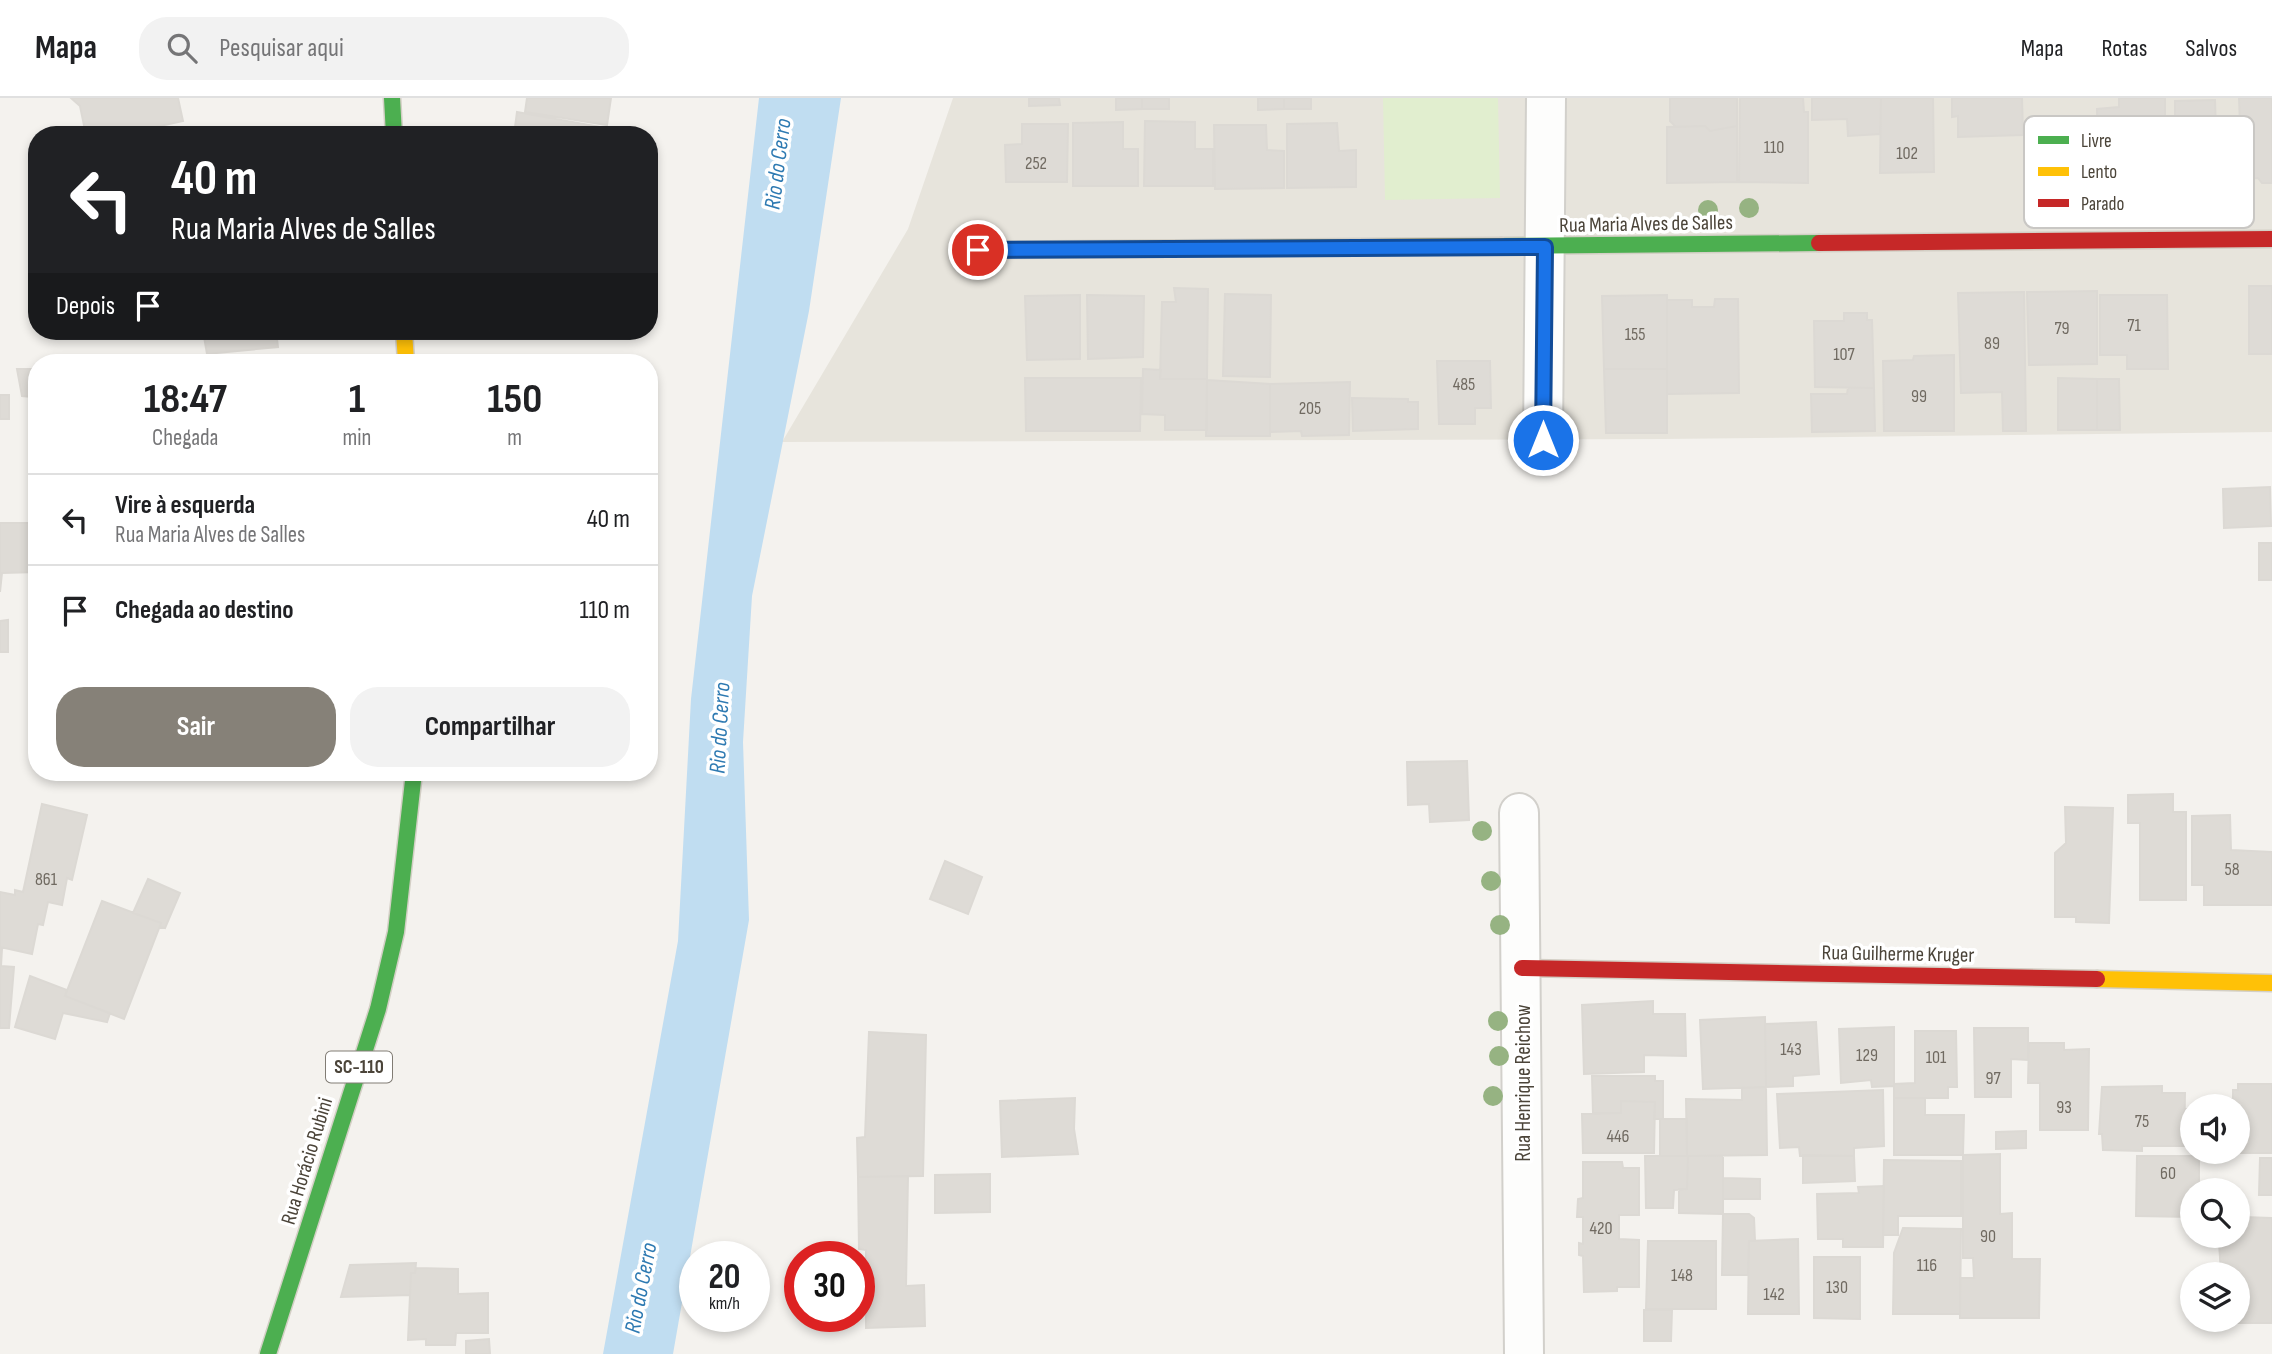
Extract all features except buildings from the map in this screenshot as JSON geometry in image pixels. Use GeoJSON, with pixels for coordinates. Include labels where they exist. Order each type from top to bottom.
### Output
{"type":"FeatureCollection","features":[{"type":"Feature","properties":{"kind":"street"},"geometry":{"type":"LineString","coordinates":[[392,98],[394,126]]}},
{"type":"Feature","properties":{"kind":"street"},"geometry":{"type":"LineString","coordinates":[[1543,440],[1546,98]]}},
{"type":"Feature","properties":{"kind":"street","name":"Rua Maria Alves de Salles"},"geometry":{"type":"LineString","coordinates":[[978,250],[2272,239]]}},
{"type":"Feature","properties":{"kind":"street","name":"Rua Horácio Rubini"},"geometry":{"type":"LineString","coordinates":[[268,1354],[378,1009],[396,932],[413,781]]}},
{"type":"Feature","properties":{"kind":"street","name":"Rua Henrique Reichow"},"geometry":{"type":"LineString","coordinates":[[1519,813],[1524,1354]]}},
{"type":"Feature","properties":{"kind":"street","name":"Rua Guilherme Kruger"},"geometry":{"type":"LineString","coordinates":[[1522,968],[2272,983]]}},
{"type":"Feature","properties":{"kind":"shaded area"},"geometry":{"type":"Polygon","coordinates":[[[953,98],[2272,98],[2272,432],[1663,439],[782,442],[908,229],[953,98]]]}},
{"type":"Feature","properties":{"kind":"green space"},"geometry":{"type":"Polygon","coordinates":[[[1383,98],[1498,98],[1500,198],[1385,200],[1383,98]]]}},
{"type":"Feature","properties":{"kind":"water","name":"Rio do Cerro"},"geometry":{"type":"Polygon","coordinates":[[[759,98],[841,98],[809,311],[752,596],[743,742],[749,920],[693,1241],[679,1241],[679,1320],[673,1354],[603,1354],[678,941],[691,699],[759,98]]]}},
{"type":"Feature","properties":{"kind":"traffic: fast"},"geometry":{"type":"LineString","coordinates":[[392,98],[394,126]]}},
{"type":"Feature","properties":{"kind":"traffic: fast"},"geometry":{"type":"LineString","coordinates":[[1501,246],[1819,243]]}},
{"type":"Feature","properties":{"kind":"traffic: fast"},"geometry":{"type":"LineString","coordinates":[[268,1354],[378,1009],[396,932],[413,781]]}},
{"type":"Feature","properties":{"kind":"traffic: slow"},"geometry":{"type":"LineString","coordinates":[[978,250],[1501,246]]}},
{"type":"Feature","properties":{"kind":"traffic: slow"},"geometry":{"type":"LineString","coordinates":[[405,340],[405,354]]}},
{"type":"Feature","properties":{"kind":"traffic: slow"},"geometry":{"type":"LineString","coordinates":[[2097,979],[2272,983]]}},
{"type":"Feature","properties":{"kind":"traffic: jam"},"geometry":{"type":"LineString","coordinates":[[1819,243],[2272,239]]}},
{"type":"Feature","properties":{"kind":"traffic: jam"},"geometry":{"type":"LineString","coordinates":[[1522,968],[2097,979]]}},
{"type":"Feature","properties":{"kind":"route"},"geometry":{"type":"LineString","coordinates":[[978,250],[1545,247],[1543,440]]}}]}
